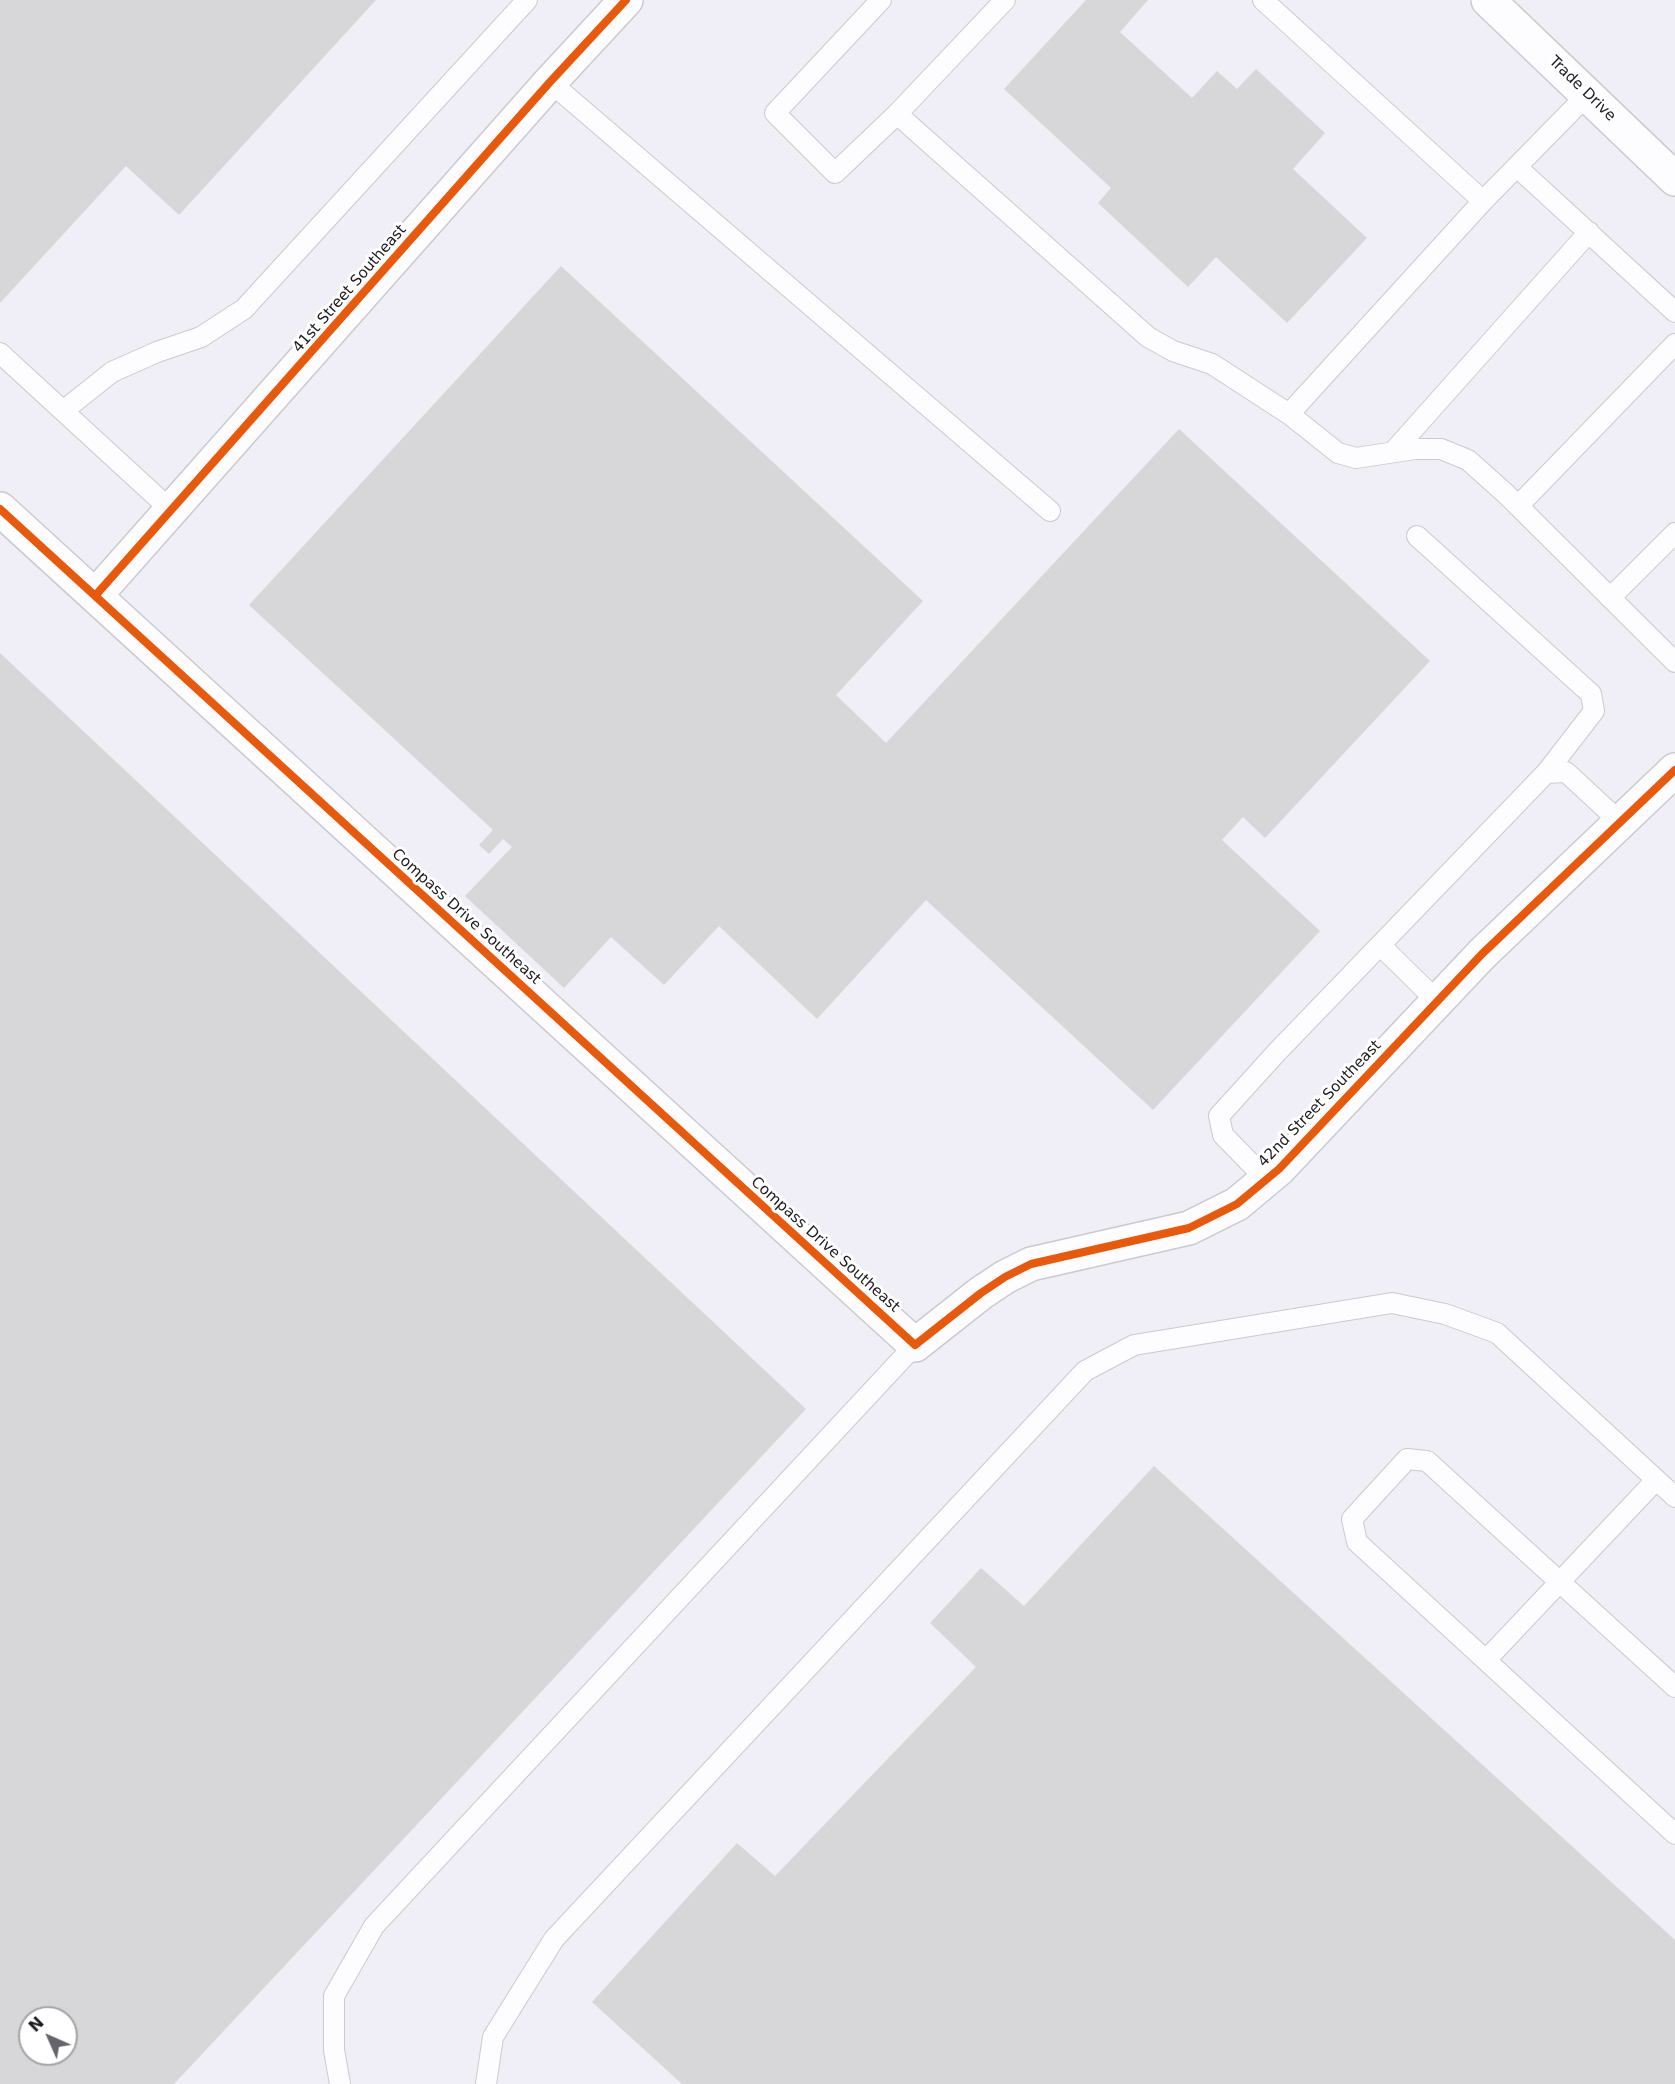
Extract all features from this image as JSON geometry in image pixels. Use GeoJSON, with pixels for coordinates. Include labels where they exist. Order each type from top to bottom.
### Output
{"type":"FeatureCollection","features":[{"type":"Feature","properties":{"kind":"street","name":"41st Street Southeast"},"geometry":{"type":"LineString","coordinates":[[95,596],[550,82],[626,0]]}},
{"type":"Feature","properties":{"kind":"street","name":"Trade Drive"},"geometry":{"type":"LineString","coordinates":[[1488,0],[1675,179]]}},
{"type":"Feature","properties":{"kind":"street","name":"Compass Drive Southeast"},"geometry":{"type":"LineString","coordinates":[[0,509],[915,1345]]}},
{"type":"Feature","properties":{"kind":"street","name":"42nd Street Southeast"},"geometry":{"type":"LineString","coordinates":[[915,1345],[981,1293],[1031,1264],[1189,1228],[1237,1203],[1279,1169],[1482,954],[1675,770]]}},
{"type":"Feature","properties":{"kind":"lane"},"geometry":{"type":"LineString","coordinates":[[63,411],[112,372],[157,352],[201,337],[244,309],[527,0]]}},
{"type":"Feature","properties":{"kind":"lane"},"geometry":{"type":"LineString","coordinates":[[881,0],[775,113],[835,173],[897,114],[1005,0]]}},
{"type":"Feature","properties":{"kind":"lane"},"geometry":{"type":"LineString","coordinates":[[1263,0],[1483,201]]}},
{"type":"Feature","properties":{"kind":"lane"},"geometry":{"type":"LineString","coordinates":[[550,82],[1050,511]]}},
{"type":"Feature","properties":{"kind":"lane"},"geometry":{"type":"LineString","coordinates":[[1289,414],[1483,201],[1588,94]]}},
{"type":"Feature","properties":{"kind":"lane"},"geometry":{"type":"LineString","coordinates":[[897,114],[1148,337],[1173,351],[1212,364],[1289,414],[1338,453],[1356,458],[1415,448],[1441,449],[1467,460],[1518,506],[1675,662]]}},
{"type":"Feature","properties":{"kind":"lane"},"geometry":{"type":"LineString","coordinates":[[1517,167],[1675,312]]}},
{"type":"Feature","properties":{"kind":"lane"},"geometry":{"type":"LineString","coordinates":[[1393,452],[1589,232]]}},
{"type":"Feature","properties":{"kind":"lane"},"geometry":{"type":"LineString","coordinates":[[1518,506],[1675,344]]}},
{"type":"Feature","properties":{"kind":"lane"},"geometry":{"type":"LineString","coordinates":[[0,353],[172,511]]}},
{"type":"Feature","properties":{"kind":"lane"},"geometry":{"type":"LineString","coordinates":[[1610,598],[1675,533]]}},
{"type":"Feature","properties":{"kind":"lane"},"geometry":{"type":"LineString","coordinates":[[1266,1179],[1223,1135],[1218,1116],[1546,773],[1594,711],[1591,694],[1417,536]]}},
{"type":"Feature","properties":{"kind":"lane"},"geometry":{"type":"LineString","coordinates":[[1546,773],[1566,772],[1620,822]]}},
{"type":"Feature","properties":{"kind":"lane"},"geometry":{"type":"LineString","coordinates":[[1380,945],[1437,1001]]}},
{"type":"Feature","properties":{"kind":"lane"},"geometry":{"type":"LineString","coordinates":[[486,2084],[493,2037],[554,1938],[1085,1371],[1134,1345],[1392,1303],[1445,1314],[1497,1333],[1675,1497]]}},
{"type":"Feature","properties":{"kind":"lane"},"geometry":{"type":"LineString","coordinates":[[340,2084],[334,2050],[334,1996],[374,1926],[915,1345]]}},
{"type":"Feature","properties":{"kind":"lane"},"geometry":{"type":"LineString","coordinates":[[1675,1687],[1427,1461],[1407,1459],[1352,1519],[1358,1542],[1675,1834]]}},
{"type":"Feature","properties":{"kind":"lane"},"geometry":{"type":"LineString","coordinates":[[1485,1660],[1656,1480]]}},
{"type":"Feature","properties":{"kind":"building"},"geometry":{"type":"Polygon","coordinates":[[[0,0],[376,0],[179,215],[126,166],[0,303],[0,0]]]}},
{"type":"Feature","properties":{"kind":"building"},"geometry":{"type":"Polygon","coordinates":[[[1086,0],[1148,0],[1120,32],[1192,98],[1217,71],[1237,89],[1256,69],[1325,133],[1293,169],[1367,238],[1287,323],[1216,257],[1188,287],[1098,203],[1111,188],[1004,89],[1086,0]]]}},
{"type":"Feature","properties":{"kind":"building"},"geometry":{"type":"Polygon","coordinates":[[[561,266],[923,601],[836,695],[886,743],[1179,429],[1430,661],[1265,838],[1243,817],[1222,840],[1320,931],[1153,1110],[926,900],[817,1019],[719,926],[664,985],[611,937],[564,988],[465,896],[512,847],[503,839],[489,854],[479,845],[493,830],[249,605],[561,266]]]}},
{"type":"Feature","properties":{"kind":"building"},"geometry":{"type":"Polygon","coordinates":[[[0,653],[806,1409],[174,2084],[0,2084],[0,653]]]}},
{"type":"Feature","properties":{"kind":"building"},"geometry":{"type":"Polygon","coordinates":[[[1154,1466],[1675,1940],[1675,2084],[682,2084],[592,2002],[737,1843],[775,1876],[976,1667],[930,1623],[981,1568],[1024,1606],[1154,1466]]]}},
{"type":"Feature","properties":{"kind":"cycle path"},"geometry":{"type":"LineString","coordinates":[[95,596],[550,82],[626,0]]}},
{"type":"Feature","properties":{"kind":"cycle path"},"geometry":{"type":"LineString","coordinates":[[0,509],[915,1345],[981,1293],[1031,1264],[1189,1228],[1237,1204],[1279,1169],[1482,954],[1675,770]]}}]}
